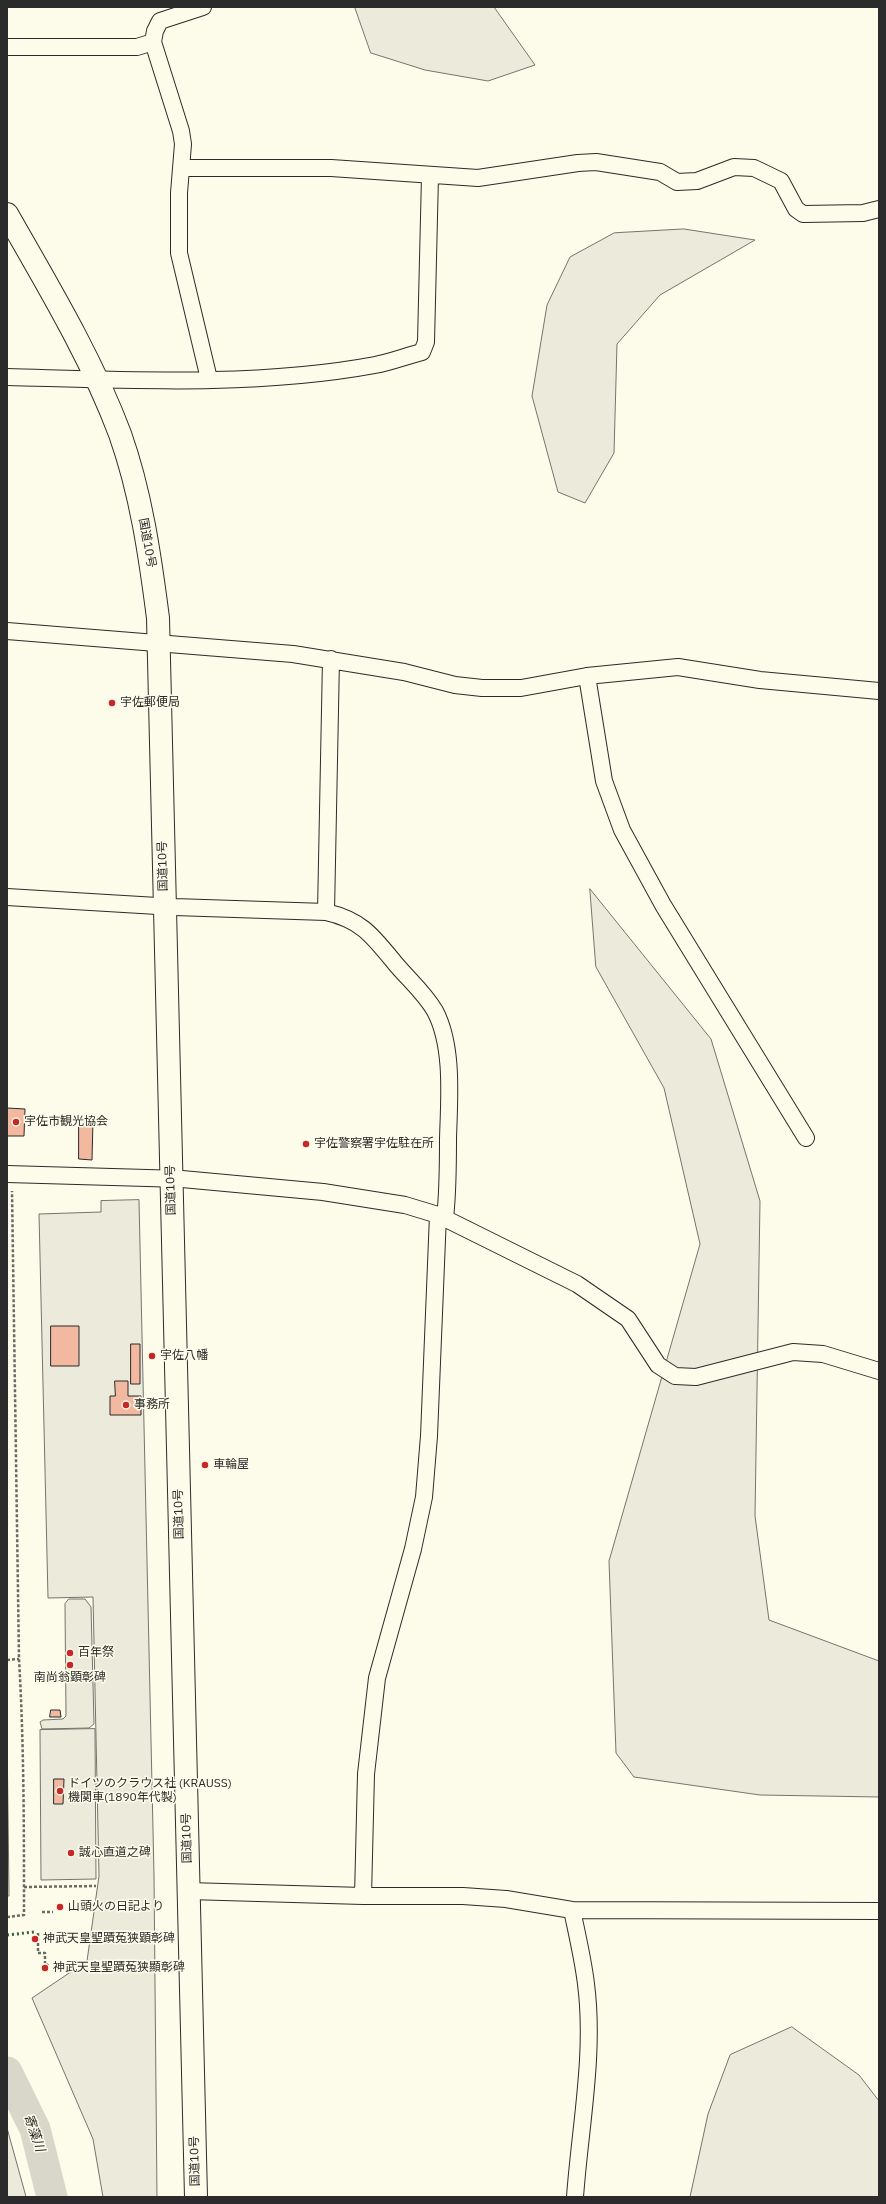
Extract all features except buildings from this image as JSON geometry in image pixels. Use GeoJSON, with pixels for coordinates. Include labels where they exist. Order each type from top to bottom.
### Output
{"type":"FeatureCollection","features":[{"type":"Feature","properties":{"kind":"highway","name":"国道10号"},"geometry":{"type":"LineString","coordinates":[[7,214],[76,336],[98,380],[120,435],[144,521],[157,610],[196,2197]]}},
{"type":"Feature","properties":{"kind":"street"},"geometry":{"type":"LineString","coordinates":[[203,7],[160,21],[155,31],[153,42],[181,131],[183,144],[178,232],[179,253],[209,379]]}},
{"type":"Feature","properties":{"kind":"street"},"geometry":{"type":"LineString","coordinates":[[7,47],[138,47],[153,42]]}},
{"type":"Feature","properties":{"kind":"street"},"geometry":{"type":"LineString","coordinates":[[181,168],[331,168],[430,176],[478,178],[578,163],[596,162],[660,172],[677,182],[697,182],[734,167],[754,168],[782,181],[796,209],[803,214],[864,213],[879,209]]}},
{"type":"Feature","properties":{"kind":"street"},"geometry":{"type":"LineString","coordinates":[[7,377],[98,380],[209,379],[337,371],[376,365],[422,352],[426,342],[430,176]]}},
{"type":"Feature","properties":{"kind":"street"},"geometry":{"type":"LineString","coordinates":[[7,630],[234,648],[331,659],[404,672],[455,685],[482,688],[521,688],[587,676],[678,667],[760,680],[879,691]]}},
{"type":"Feature","properties":{"kind":"street"},"geometry":{"type":"LineString","coordinates":[[326,912],[331,659]]}},
{"type":"Feature","properties":{"kind":"street"},"geometry":{"type":"LineString","coordinates":[[587,676],[597,751],[604,781],[622,830],[663,905],[806,1138]]}},
{"type":"Feature","properties":{"kind":"street"},"geometry":{"type":"LineString","coordinates":[[7,897],[164,906],[326,912],[344,916],[359,923],[372,935],[425,995],[436,1012],[444,1036],[450,1083],[424,1497],[413,1549],[377,1678],[366,1774],[363,1896]]}},
{"type":"Feature","properties":{"kind":"street"},"geometry":{"type":"LineString","coordinates":[[9,1174],[171,1178],[324,1192],[405,1205],[442,1216],[577,1284],[622,1314],[635,1327],[658,1365],[675,1376],[696,1377],[793,1352],[823,1354],[879,1371]]}},
{"type":"Feature","properties":{"kind":"street"},"geometry":{"type":"LineString","coordinates":[[188,1891],[363,1896],[463,1896],[506,1899],[572,1910],[879,1910]]}},
{"type":"Feature","properties":{"kind":"street"},"geometry":{"type":"LineString","coordinates":[[572,1910],[586,1984],[588,2016],[587,2054],[575,2197]]}},
{"type":"Feature","properties":{"kind":"path"},"geometry":{"type":"LineString","coordinates":[[7,1917],[24,1916],[24,1730],[19,1659],[9,1174]]}},
{"type":"Feature","properties":{"kind":"path"},"geometry":{"type":"LineString","coordinates":[[7,1660],[19,1659]]}},
{"type":"Feature","properties":{"kind":"path"},"geometry":{"type":"LineString","coordinates":[[24,1887],[96,1886]]}},
{"type":"Feature","properties":{"kind":"path"},"geometry":{"type":"LineString","coordinates":[[42,1912],[53,1912]]}},
{"type":"Feature","properties":{"kind":"path"},"geometry":{"type":"LineString","coordinates":[[38,1933],[38,1953],[44,1953],[45,1963]]}},
{"type":"Feature","properties":{"kind":"shaded area"},"geometry":{"type":"Polygon","coordinates":[[[355,7],[494,7],[535,65],[488,81],[425,70],[371,53],[355,7]]]}},
{"type":"Feature","properties":{"kind":"shaded area"},"geometry":{"type":"Polygon","coordinates":[[[684,229],[755,240],[660,295],[617,344],[614,453],[585,503],[558,492],[532,396],[547,305],[570,257],[614,233],[684,229]]]}},
{"type":"Feature","properties":{"kind":"shaded area"},"geometry":{"type":"Polygon","coordinates":[[[590,889],[711,1039],[760,1201],[755,1516],[769,1620],[879,1661],[879,1797],[760,1795],[634,1777],[616,1753],[609,1561],[700,1244],[664,1088],[596,967],[590,889]]]}},
{"type":"Feature","properties":{"kind":"shaded area"},"geometry":{"type":"Polygon","coordinates":[[[139,1200],[154,1875],[157,2197],[103,2197],[93,2139],[32,1998],[87,1961],[99,1876],[93,1597],[48,1598],[39,1214],[101,1212],[101,1201],[139,1200]]]}},
{"type":"Feature","properties":{"kind":"shaded area"},"geometry":{"type":"Polygon","coordinates":[[[69,1599],[85,1599],[91,1607],[94,1724],[89,1728],[42,1729],[40,1722],[43,1720],[63,1719],[66,1716],[65,1604],[69,1599]]]}},
{"type":"Feature","properties":{"kind":"shaded area"},"geometry":{"type":"Polygon","coordinates":[[[7,1729],[9,1896],[7,1896],[7,1729]]]}},
{"type":"Feature","properties":{"kind":"shaded area"},"geometry":{"type":"Polygon","coordinates":[[[95,1729],[96,1879],[41,1880],[40,1730],[95,1729]]]}},
{"type":"Feature","properties":{"kind":"shaded area"},"geometry":{"type":"Polygon","coordinates":[[[792,2027],[859,2075],[879,2101],[879,2197],[690,2197],[708,2114],[730,2055],[792,2027]]]}},
{"type":"Feature","properties":{"kind":"shaded area"},"geometry":{"type":"Polygon","coordinates":[[[7,2128],[25,2193],[26,2197],[7,2197],[7,2128]]]}},
{"type":"Feature","properties":{"kind":"waterway","name":"寄藻川"},"geometry":{"type":"LineString","coordinates":[[7,2072],[35,2129],[52,2197]]}},
{"type":"Feature","properties":{"kind":"hedge"},"geometry":{"type":"LineString","coordinates":[[7,1935],[34,1932]]}},
{"type":"Feature","properties":{"kind":"fence"},"geometry":{"type":"LineString","coordinates":[[48,1964],[48,1971],[42,1971],[42,1965],[48,1964]]}},
{"type":"Feature","properties":{"kind":"place","name":"宇佐郵便局"},"geometry":{"type":"Point","coordinates":[112,703]}},
{"type":"Feature","properties":{"kind":"place","name":"宇佐市観光協会"},"geometry":{"type":"Point","coordinates":[16,1122]}},
{"type":"Feature","properties":{"kind":"place","name":"宇佐警察署宇佐駐在所"},"geometry":{"type":"Point","coordinates":[306,1144]}},
{"type":"Feature","properties":{"kind":"place","name":"宇佐八幡"},"geometry":{"type":"Point","coordinates":[152,1356]}},
{"type":"Feature","properties":{"kind":"place","name":"事務所"},"geometry":{"type":"Point","coordinates":[126,1405]}},
{"type":"Feature","properties":{"kind":"place","name":"車輪屋"},"geometry":{"type":"Point","coordinates":[205,1465]}},
{"type":"Feature","properties":{"kind":"place","name":"百年祭"},"geometry":{"type":"Point","coordinates":[70,1653]}},
{"type":"Feature","properties":{"kind":"place","name":"南尚翁顕彰碑"},"geometry":{"type":"Point","coordinates":[70,1665]}},
{"type":"Feature","properties":{"kind":"place","name":"ドイツのクラウス社 (KRAUSS) 機関車(1890年代製)"},"geometry":{"type":"Point","coordinates":[60,1791]}},
{"type":"Feature","properties":{"kind":"place","name":"誠心直道之碑"},"geometry":{"type":"Point","coordinates":[71,1853]}},
{"type":"Feature","properties":{"kind":"place","name":"山頭火の日記より"},"geometry":{"type":"Point","coordinates":[60,1907]}},
{"type":"Feature","properties":{"kind":"place","name":"神武天皇聖蹟菟狭顕彰碑"},"geometry":{"type":"Point","coordinates":[35,1939]}},
{"type":"Feature","properties":{"kind":"place","name":"神武天皇聖蹟菟狭顯彰碑"},"geometry":{"type":"Point","coordinates":[45,1968]}}]}
